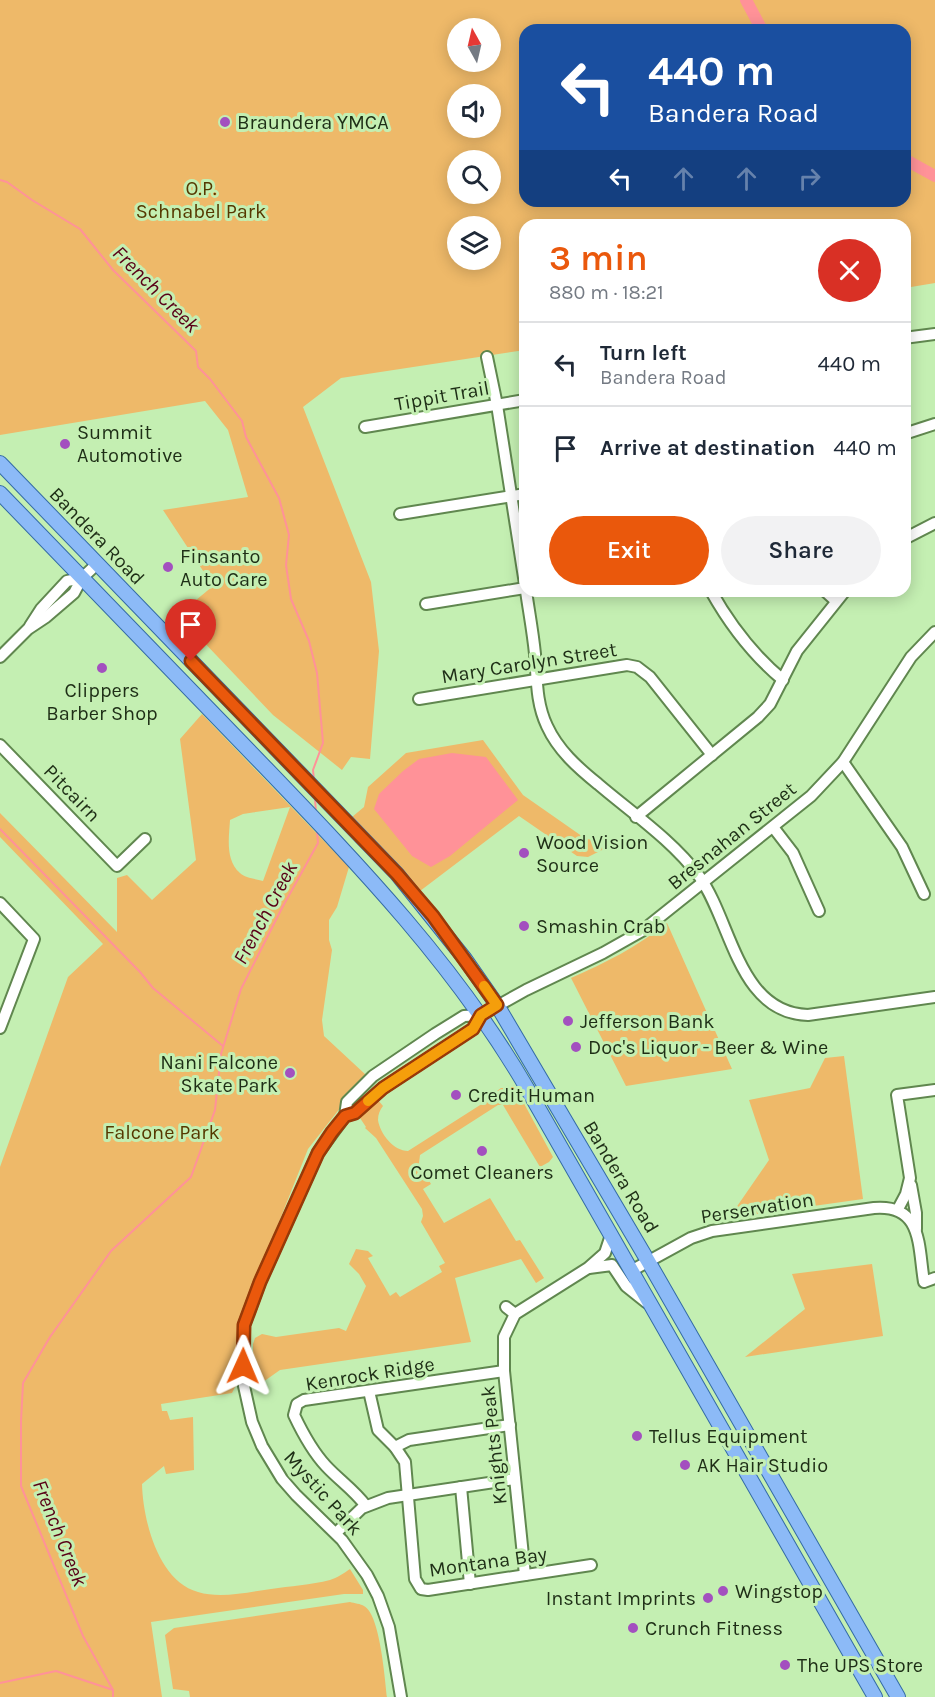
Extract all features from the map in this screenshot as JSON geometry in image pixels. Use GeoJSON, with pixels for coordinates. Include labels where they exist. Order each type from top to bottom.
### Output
{"type":"FeatureCollection","features":[{"type":"Feature","properties":{"kind":"main road","name":"Bandera Road"},"geometry":{"type":"LineString","coordinates":[[0,463],[397,874],[433,916],[497,1005],[648,1261],[898,1697]]}},
{"type":"Feature","properties":{"kind":"main road","name":"Bandera Road"},"geometry":{"type":"LineString","coordinates":[[0,493],[331,836],[426,942],[481,1015],[515,1068],[875,1697]]}},
{"type":"Feature","properties":{"kind":"main road"},"geometry":{"type":"LineString","coordinates":[[252,754],[267,739]]}},
{"type":"Feature","properties":{"kind":"street"},"geometry":{"type":"LineString","coordinates":[[911,337],[935,334]]}},
{"type":"Feature","properties":{"kind":"street"},"geometry":{"type":"LineString","coordinates":[[487,357],[497,405],[519,549]]}},
{"type":"Feature","properties":{"kind":"street","name":"Tippit Trail"},"geometry":{"type":"LineString","coordinates":[[365,428],[519,401]]}},
{"type":"Feature","properties":{"kind":"street"},"geometry":{"type":"LineString","coordinates":[[911,432],[935,424]]}},
{"type":"Feature","properties":{"kind":"street"},"geometry":{"type":"LineString","coordinates":[[400,514],[519,495]]}},
{"type":"Feature","properties":{"kind":"street"},"geometry":{"type":"LineString","coordinates":[[911,535],[935,523]]}},
{"type":"Feature","properties":{"kind":"street"},"geometry":{"type":"LineString","coordinates":[[0,657],[28,629],[41,609],[67,581],[81,578],[97,564]]}},
{"type":"Feature","properties":{"kind":"street"},"geometry":{"type":"LineString","coordinates":[[426,604],[519,589]]}},
{"type":"Feature","properties":{"kind":"street"},"geometry":{"type":"LineString","coordinates":[[526,597],[541,712],[546,725],[561,749],[580,768],[669,843],[684,859],[703,883],[755,989],[776,1007],[795,1014],[808,1015],[935,997]]}},
{"type":"Feature","properties":{"kind":"street"},"geometry":{"type":"LineString","coordinates":[[715,597],[735,630],[783,680]]}},
{"type":"Feature","properties":{"kind":"street"},"geometry":{"type":"LineString","coordinates":[[832,597],[836,601]]}},
{"type":"Feature","properties":{"kind":"street"},"geometry":{"type":"LineString","coordinates":[[636,817],[758,717],[770,704],[797,651],[840,597]]}},
{"type":"Feature","properties":{"kind":"street","name":"Bresnahan Street"},"geometry":{"type":"LineString","coordinates":[[481,1015],[642,931],[811,796],[843,762],[911,657],[935,632]]}},
{"type":"Feature","properties":{"kind":"street","name":"Mary Carolyn Street"},"geometry":{"type":"LineString","coordinates":[[418,699],[620,666],[637,667],[650,677],[712,755]]}},
{"type":"Feature","properties":{"kind":"street","name":"Pitcairn"},"geometry":{"type":"LineString","coordinates":[[0,745],[117,866],[145,839]]}},
{"type":"Feature","properties":{"kind":"street"},"geometry":{"type":"LineString","coordinates":[[843,762],[902,847],[924,894]]}},
{"type":"Feature","properties":{"kind":"street"},"geometry":{"type":"LineString","coordinates":[[773,827],[793,853],[819,911]]}},
{"type":"Feature","properties":{"kind":"street"},"geometry":{"type":"LineString","coordinates":[[0,903],[34,939],[0,1028]]}},
{"type":"Feature","properties":{"kind":"street","name":"Mystic Park"},"geometry":{"type":"LineString","coordinates":[[401,1697],[390,1634],[378,1596],[356,1557],[336,1533],[296,1495],[270,1462],[261,1446],[252,1422],[244,1386],[244,1325],[260,1282],[318,1153],[345,1116],[355,1113],[383,1088],[473,1029],[481,1015]]}},
{"type":"Feature","properties":{"kind":"street"},"geometry":{"type":"LineString","coordinates":[[935,1090],[897,1095],[916,1213],[916,1229],[924,1282],[935,1278]]}},
{"type":"Feature","properties":{"kind":"street"},"geometry":{"type":"LineString","coordinates":[[909,1178],[906,1194],[898,1209],[908,1216],[916,1229]]}},
{"type":"Feature","properties":{"kind":"street","name":"Perservation"},"geometry":{"type":"LineString","coordinates":[[631,1271],[691,1238],[712,1231],[874,1208],[898,1209]]}},
{"type":"Feature","properties":{"kind":"street"},"geometry":{"type":"LineString","coordinates":[[506,1307],[515,1314],[588,1268],[605,1253],[611,1235]]}},
{"type":"Feature","properties":{"kind":"street"},"geometry":{"type":"LineString","coordinates":[[588,1268],[612,1265],[626,1286],[650,1304]]}},
{"type":"Feature","properties":{"kind":"street","name":"Knights Peak"},"geometry":{"type":"LineString","coordinates":[[515,1314],[504,1337],[504,1371],[525,1575]]}},
{"type":"Feature","properties":{"kind":"street","name":"Kenrock Ridge"},"geometry":{"type":"LineString","coordinates":[[366,1506],[355,1491],[327,1467],[316,1454],[294,1415],[297,1404],[304,1400],[504,1371]]}},
{"type":"Feature","properties":{"kind":"street","name":"Montana Bay"},"geometry":{"type":"LineString","coordinates":[[369,1391],[378,1430],[395,1447],[405,1462],[416,1584],[421,1589],[429,1590],[591,1565]]}},
{"type":"Feature","properties":{"kind":"street"},"geometry":{"type":"LineString","coordinates":[[395,1447],[409,1440],[510,1425]]}},
{"type":"Feature","properties":{"kind":"street"},"geometry":{"type":"LineString","coordinates":[[336,1533],[366,1506],[388,1498],[515,1479]]}},
{"type":"Feature","properties":{"kind":"street"},"geometry":{"type":"LineString","coordinates":[[461,1488],[470,1584]]}},
{"type":"Feature","properties":{"kind":"green space","name":"O.P. Schnabel Park"},"geometry":{"type":"Polygon","coordinates":[[[0,0],[935,0],[935,283],[911,287],[911,219],[519,219],[519,351],[341,378],[303,407],[371,582],[379,651],[370,759],[351,757],[342,770],[273,715],[178,615],[213,586],[163,510],[248,497],[228,430],[205,401],[0,435],[0,0]]]}},
{"type":"Feature","properties":{"kind":"green space","name":"Falcone Park"},"geometry":{"type":"Polygon","coordinates":[[[202,714],[349,867],[337,907],[329,920],[329,940],[332,950],[322,1020],[324,1036],[366,1075],[308,1149],[245,1307],[237,1357],[237,1383],[232,1393],[161,1404],[162,1411],[167,1411],[170,1420],[193,1417],[194,1470],[166,1474],[164,1466],[142,1484],[146,1515],[155,1547],[163,1562],[184,1586],[198,1592],[225,1595],[323,1582],[350,1569],[363,1590],[363,1594],[344,1594],[151,1622],[162,1697],[0,1697],[0,1167],[68,977],[103,944],[0,837],[0,813],[117,932],[117,878],[127,875],[152,900],[196,860],[180,739],[202,714]],[[290,807],[243,814],[230,820],[229,848],[235,868],[245,876],[263,881],[290,807]]]}},
{"type":"Feature","properties":{"kind":"green space"},"geometry":{"type":"Polygon","coordinates":[[[483,740],[523,795],[586,839],[595,840],[604,849],[588,857],[577,856],[519,816],[420,891],[352,817],[364,807],[368,787],[406,753],[483,740]]]}},
{"type":"Feature","properties":{"kind":"green space"},"geometry":{"type":"Polygon","coordinates":[[[667,923],[732,1069],[626,1086],[571,978],[620,954],[667,923]]]}},
{"type":"Feature","properties":{"kind":"green space"},"geometry":{"type":"Polygon","coordinates":[[[844,1056],[863,1199],[729,1218],[769,1160],[749,1100],[810,1088],[825,1058],[844,1056]]]}},
{"type":"Feature","properties":{"kind":"green space"},"geometry":{"type":"Polygon","coordinates":[[[514,1085],[553,1157],[549,1162],[540,1167],[503,1105],[498,1105],[420,1155],[419,1163],[431,1184],[423,1189],[444,1223],[490,1198],[516,1241],[520,1240],[544,1278],[536,1283],[521,1259],[455,1278],[471,1342],[280,1370],[263,1382],[253,1368],[255,1338],[262,1334],[276,1337],[339,1328],[346,1331],[366,1286],[349,1264],[356,1249],[368,1251],[373,1256],[368,1258],[390,1296],[396,1292],[400,1297],[442,1272],[439,1266],[445,1263],[421,1222],[422,1209],[376,1138],[365,1128],[360,1118],[378,1100],[383,1106],[378,1118],[382,1131],[393,1145],[408,1151],[488,1100],[501,1088],[514,1085]]]}},
{"type":"Feature","properties":{"kind":"green space"},"geometry":{"type":"Polygon","coordinates":[[[872,1264],[883,1336],[745,1357],[805,1309],[792,1274],[872,1264]]]}},
{"type":"Feature","properties":{"kind":"green space"},"geometry":{"type":"Polygon","coordinates":[[[350,1602],[364,1606],[370,1611],[374,1621],[381,1648],[387,1697],[190,1697],[189,1691],[173,1689],[165,1635],[174,1628],[350,1602]]]}},
{"type":"Feature","properties":{"kind":"shaded area"},"geometry":{"type":"Polygon","coordinates":[[[452,753],[486,757],[518,800],[450,856],[431,867],[412,856],[374,809],[379,794],[419,759],[452,753]]]}},
{"type":"Feature","properties":{"kind":"waterway"},"geometry":{"type":"LineString","coordinates":[[746,0],[759,24]]}},
{"type":"Feature","properties":{"kind":"waterway"},"geometry":{"type":"LineString","coordinates":[[911,163],[935,176]]}},
{"type":"Feature","properties":{"kind":"waterway","name":"French Creek"},"geometry":{"type":"LineString","coordinates":[[0,180],[7,182],[80,229],[113,270],[196,351],[198,367],[242,421],[246,437],[279,498],[289,535],[286,565],[291,599],[309,641],[317,673],[323,743],[313,770],[314,780]]}},
{"type":"Feature","properties":{"kind":"waterway","name":"French Creek"},"geometry":{"type":"LineString","coordinates":[[315,798],[316,813]]}},
{"type":"Feature","properties":{"kind":"waterway"},"geometry":{"type":"LineString","coordinates":[[0,829],[153,988],[223,1046]]}},
{"type":"Feature","properties":{"kind":"waterway","name":"French Creek"},"geometry":{"type":"LineString","coordinates":[[113,1697],[113,1690],[83,1636],[21,1486],[23,1383],[50,1337],[111,1251],[191,1177],[215,1110],[221,1054],[241,989],[318,843],[317,831]]}},
{"type":"Feature","properties":{"kind":"waterway"},"geometry":{"type":"LineString","coordinates":[[0,1683],[56,1671],[113,1690]]}},
{"type":"Feature","properties":{"kind":"slow traffic"},"geometry":{"type":"LineString","coordinates":[[368,1101],[383,1088],[473,1029],[481,1015],[497,1005],[484,986]]}},
{"type":"Feature","properties":{"kind":"place","name":"Braundera YMCA"},"geometry":{"type":"Point","coordinates":[225,122]}},
{"type":"Feature","properties":{"kind":"place","name":"Summit Automotive"},"geometry":{"type":"Point","coordinates":[65,444]}},
{"type":"Feature","properties":{"kind":"place","name":"Finsanto Auto Care"},"geometry":{"type":"Point","coordinates":[168,567]}},
{"type":"Feature","properties":{"kind":"place","name":"Clippers Barber Shop"},"geometry":{"type":"Point","coordinates":[102,668]}},
{"type":"Feature","properties":{"kind":"place","name":"Wood Vision Source"},"geometry":{"type":"Point","coordinates":[524,853]}},
{"type":"Feature","properties":{"kind":"place","name":"Smashin Crab"},"geometry":{"type":"Point","coordinates":[524,926]}},
{"type":"Feature","properties":{"kind":"place","name":"Jefferson Bank"},"geometry":{"type":"Point","coordinates":[568,1021]}},
{"type":"Feature","properties":{"kind":"place","name":"Doc's Liquor - Beer & Wine"},"geometry":{"type":"Point","coordinates":[576,1047]}},
{"type":"Feature","properties":{"kind":"place","name":"Nani Falcone Skate Park"},"geometry":{"type":"Point","coordinates":[290,1073]}},
{"type":"Feature","properties":{"kind":"place","name":"Credit Human"},"geometry":{"type":"Point","coordinates":[456,1095]}},
{"type":"Feature","properties":{"kind":"place","name":"Comet Cleaners"},"geometry":{"type":"Point","coordinates":[482,1151]}},
{"type":"Feature","properties":{"kind":"place","name":"Tellus Equipment"},"geometry":{"type":"Point","coordinates":[637,1436]}},
{"type":"Feature","properties":{"kind":"place","name":"AK Hair Studio"},"geometry":{"type":"Point","coordinates":[685,1465]}},
{"type":"Feature","properties":{"kind":"place","name":"Wingstop"},"geometry":{"type":"Point","coordinates":[723,1591]}},
{"type":"Feature","properties":{"kind":"place","name":"Instant Imprints"},"geometry":{"type":"Point","coordinates":[708,1598]}},
{"type":"Feature","properties":{"kind":"place","name":"Crunch Fitness"},"geometry":{"type":"Point","coordinates":[633,1628]}},
{"type":"Feature","properties":{"kind":"place","name":"The UPS Store"},"geometry":{"type":"Point","coordinates":[785,1665]}},
{"type":"Feature","properties":{"kind":"route"},"geometry":{"type":"LineString","coordinates":[[191,661],[397,874],[433,916],[497,1005],[481,1015],[473,1029],[383,1088],[355,1113],[345,1116],[332,1132],[318,1153],[260,1282],[244,1325],[243,1366]]}}]}
